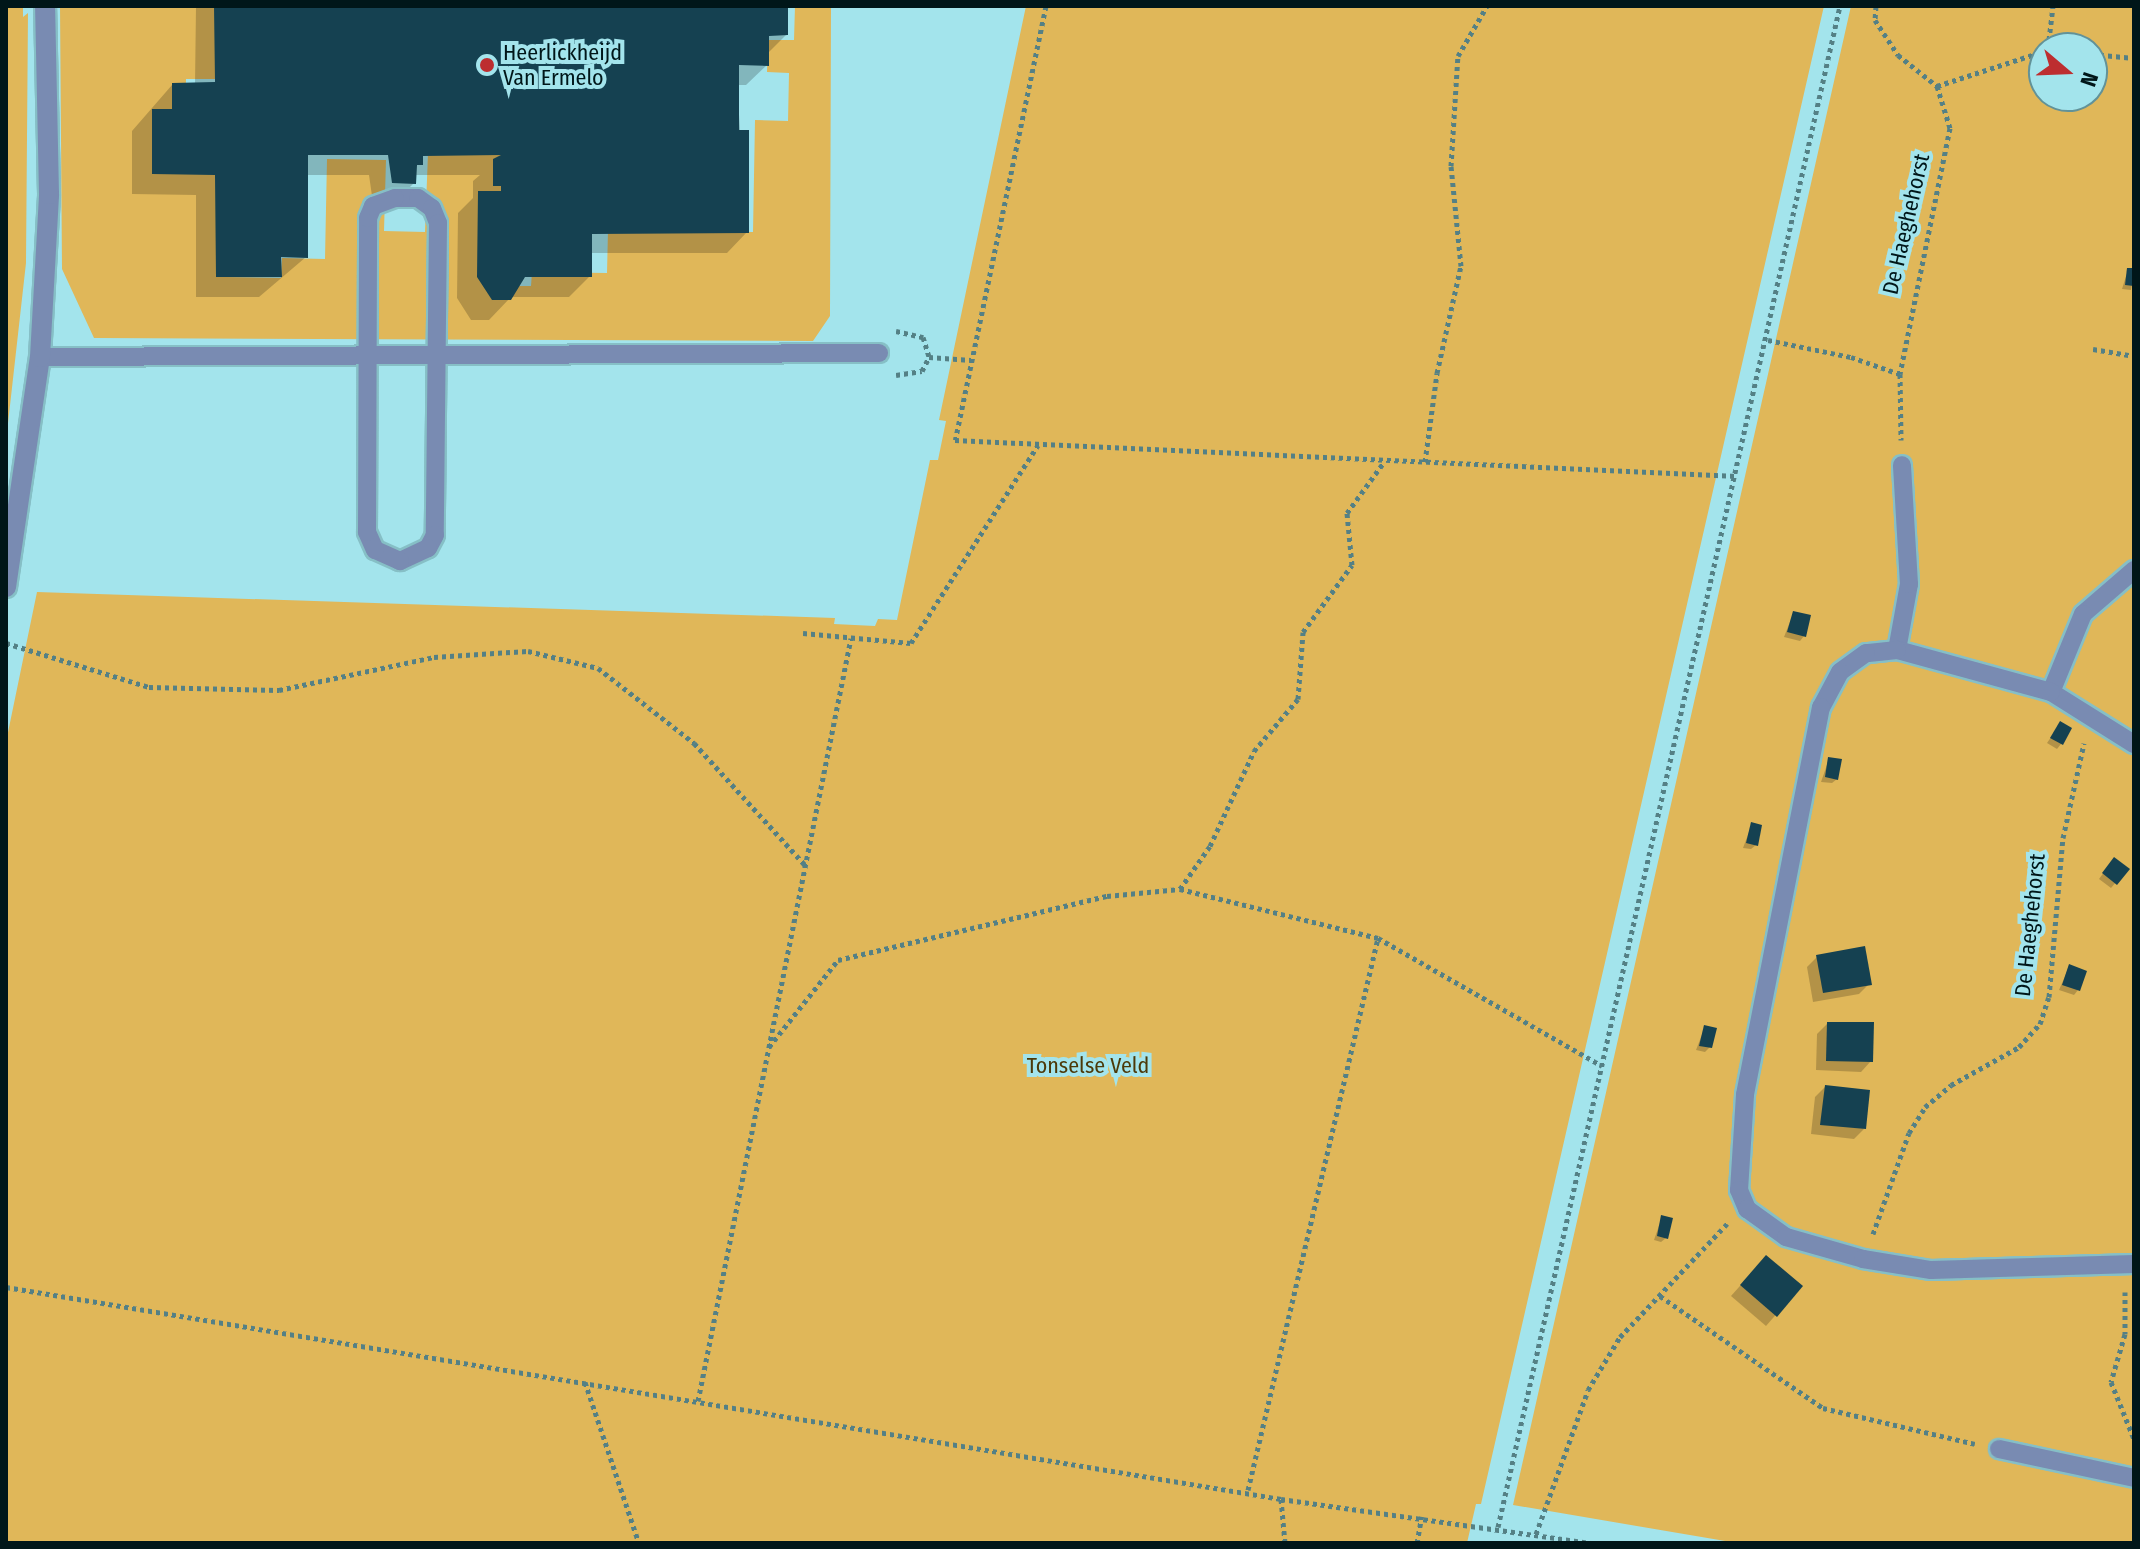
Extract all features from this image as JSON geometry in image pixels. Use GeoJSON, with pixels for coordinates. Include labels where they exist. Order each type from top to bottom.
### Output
{"type":"FeatureCollection","features":[{"type":"Feature","properties":{"kind":"street"},"geometry":{"type":"LineString","coordinates":[[6,587],[40,357],[49,194],[45,6]]}},
{"type":"Feature","properties":{"kind":"lane"},"geometry":{"type":"LineString","coordinates":[[395,198],[418,198],[432,208],[438,223],[435,535],[428,548],[400,561],[375,550],[367,532],[366,355],[368,218],[373,206],[395,198]]}},
{"type":"Feature","properties":{"kind":"lane"},"geometry":{"type":"LineString","coordinates":[[40,357],[879,353]]}},
{"type":"Feature","properties":{"kind":"lane"},"geometry":{"type":"LineString","coordinates":[[1897,650],[1909,584],[1902,465]]}},
{"type":"Feature","properties":{"kind":"lane"},"geometry":{"type":"LineString","coordinates":[[2051,692],[2083,614],[2134,570]]}},
{"type":"Feature","properties":{"kind":"lane"},"geometry":{"type":"LineString","coordinates":[[2129,1264],[2017,1271],[1931,1270],[1863,1259],[1786,1237],[1747,1209],[1737,1168],[1745,1095],[1821,707],[1840,672],[1866,653],[1897,650],[2051,692],[2134,744]]}},
{"type":"Feature","properties":{"kind":"lane"},"geometry":{"type":"LineString","coordinates":[[1999,1449],[2134,1478]]}},
{"type":"Feature","properties":{"kind":"path"},"geometry":{"type":"LineString","coordinates":[[1046,6],[955,440],[1737,476]]}},
{"type":"Feature","properties":{"kind":"path"},"geometry":{"type":"LineString","coordinates":[[1425,462],[1437,373],[1461,266],[1451,166],[1458,56],[1487,6]]}},
{"type":"Feature","properties":{"kind":"path"},"geometry":{"type":"LineString","coordinates":[[1498,1527],[1768,340],[1840,6]]}},
{"type":"Feature","properties":{"kind":"path"},"geometry":{"type":"LineString","coordinates":[[1876,6],[1875,20],[1898,55],[1937,86],[2028,56]]}},
{"type":"Feature","properties":{"kind":"path"},"geometry":{"type":"LineString","coordinates":[[2049,32],[2053,6]]}},
{"type":"Feature","properties":{"kind":"path"},"geometry":{"type":"LineString","coordinates":[[2108,56],[2134,58]]}},
{"type":"Feature","properties":{"kind":"path","name":"De Haeghehorst"},"geometry":{"type":"LineString","coordinates":[[1902,465],[1900,374],[1950,128],[1937,86]]}},
{"type":"Feature","properties":{"kind":"path"},"geometry":{"type":"LineString","coordinates":[[893,331],[923,337],[929,357]]}},
{"type":"Feature","properties":{"kind":"path"},"geometry":{"type":"LineString","coordinates":[[1768,340],[1851,357],[1900,374]]}},
{"type":"Feature","properties":{"kind":"path"},"geometry":{"type":"LineString","coordinates":[[2093,349],[2134,356]]}},
{"type":"Feature","properties":{"kind":"path"},"geometry":{"type":"LineString","coordinates":[[929,357],[971,360]]}},
{"type":"Feature","properties":{"kind":"path"},"geometry":{"type":"LineString","coordinates":[[893,375],[916,374],[929,357]]}},
{"type":"Feature","properties":{"kind":"path"},"geometry":{"type":"LineString","coordinates":[[803,633],[911,643],[1039,444]]}},
{"type":"Feature","properties":{"kind":"path"},"geometry":{"type":"LineString","coordinates":[[1180,889],[1210,846],[1254,751],[1298,699],[1303,632],[1352,565],[1347,513],[1385,461]]}},
{"type":"Feature","properties":{"kind":"path"},"geometry":{"type":"LineString","coordinates":[[698,1401],[851,638]]}},
{"type":"Feature","properties":{"kind":"path"},"geometry":{"type":"LineString","coordinates":[[6,643],[149,687],[279,690],[434,657],[528,651],[598,668],[694,743],[805,865]]}},
{"type":"Feature","properties":{"kind":"path","name":"De Haeghehorst"},"geometry":{"type":"LineString","coordinates":[[1863,1259],[1909,1133],[1925,1107],[1951,1085],[2019,1047],[2040,1024],[2049,997],[2063,838],[2090,718]]}},
{"type":"Feature","properties":{"kind":"path"},"geometry":{"type":"LineString","coordinates":[[769,1047],[838,960],[1107,896],[1180,889],[1378,938],[1602,1066]]}},
{"type":"Feature","properties":{"kind":"path"},"geometry":{"type":"LineString","coordinates":[[1248,1490],[1378,938]]}},
{"type":"Feature","properties":{"kind":"path"},"geometry":{"type":"LineString","coordinates":[[1536,1534],[1588,1390],[1620,1337],[1715,1233],[1747,1209]]}},
{"type":"Feature","properties":{"kind":"path"},"geometry":{"type":"LineString","coordinates":[[2129,1264],[2125,1334],[2111,1382],[2134,1439]]}},
{"type":"Feature","properties":{"kind":"path"},"geometry":{"type":"LineString","coordinates":[[6,1287],[1248,1490],[1281,1499],[1422,1516],[1536,1534],[1552,1540],[1592,1543]]}},
{"type":"Feature","properties":{"kind":"path"},"geometry":{"type":"LineString","coordinates":[[1659,1296],[1823,1408],[1999,1449]]}},
{"type":"Feature","properties":{"kind":"path"},"geometry":{"type":"LineString","coordinates":[[585,1382],[639,1543]]}},
{"type":"Feature","properties":{"kind":"path"},"geometry":{"type":"LineString","coordinates":[[1281,1499],[1285,1543]]}},
{"type":"Feature","properties":{"kind":"path"},"geometry":{"type":"LineString","coordinates":[[1417,1543],[1422,1516]]}},
{"type":"Feature","properties":{"kind":"green space"},"geometry":{"type":"Polygon","coordinates":[[[6,6],[23,6],[23,17],[28,13],[26,263],[6,441],[6,6]]]}},
{"type":"Feature","properties":{"kind":"green space"},"geometry":{"type":"Polygon","coordinates":[[[60,6],[229,6],[228,79],[186,79],[185,111],[228,173],[226,277],[281,278],[282,258],[325,259],[327,159],[386,160],[384,231],[425,232],[428,153],[507,154],[506,286],[531,286],[532,272],[607,273],[608,230],[753,232],[755,120],[788,121],[789,73],[767,72],[768,40],[794,40],[795,6],[831,6],[830,316],[813,341],[94,338],[62,269],[60,6]]]}},
{"type":"Feature","properties":{"kind":"green space","name":"Tonselse Veld"},"geometry":{"type":"Polygon","coordinates":[[[1026,6],[1824,6],[1481,1504],[1476,1504],[1467,1543],[6,1543],[6,742],[37,592],[835,618],[834,624],[875,626],[878,619],[897,620],[930,460],[938,460],[946,421],[939,420],[1026,6]]]}},
{"type":"Feature","properties":{"kind":"green space"},"geometry":{"type":"Polygon","coordinates":[[[1851,6],[2134,6],[2134,1543],[1737,1543],[1513,1505],[1851,6]]]}},
{"type":"Feature","properties":{"kind":"building"},"geometry":{"type":"Polygon","coordinates":[[[214,6],[788,6],[788,35],[769,36],[769,66],[739,65],[739,130],[749,130],[749,233],[592,234],[592,277],[525,277],[511,300],[492,300],[477,277],[478,191],[501,191],[501,186],[493,186],[493,159],[501,155],[423,156],[423,165],[417,165],[416,184],[392,183],[388,155],[308,155],[308,258],[281,257],[282,277],[216,277],[215,175],[152,174],[152,109],[172,109],[172,83],[215,82],[214,6]]]}},
{"type":"Feature","properties":{"kind":"building"},"geometry":{"type":"Polygon","coordinates":[[[2127,268],[2134,268],[2134,286],[2125,285],[2127,268]]]}},
{"type":"Feature","properties":{"kind":"building"},"geometry":{"type":"Polygon","coordinates":[[[1793,611],[1811,615],[1806,637],[1787,632],[1793,611]]]}},
{"type":"Feature","properties":{"kind":"building"},"geometry":{"type":"Polygon","coordinates":[[[2060,721],[2072,728],[2063,745],[2050,738],[2060,721]]]}},
{"type":"Feature","properties":{"kind":"building"},"geometry":{"type":"Polygon","coordinates":[[[1828,757],[1842,759],[1838,780],[1825,777],[1828,757]]]}},
{"type":"Feature","properties":{"kind":"building"},"geometry":{"type":"Polygon","coordinates":[[[1751,822],[1762,825],[1758,846],[1746,843],[1751,822]]]}},
{"type":"Feature","properties":{"kind":"building"},"geometry":{"type":"Polygon","coordinates":[[[2114,857],[2130,869],[2117,885],[2102,873],[2114,857]]]}},
{"type":"Feature","properties":{"kind":"building"},"geometry":{"type":"Polygon","coordinates":[[[1865,946],[1872,985],[1823,993],[1816,955],[1865,946]]]}},
{"type":"Feature","properties":{"kind":"building"},"geometry":{"type":"Polygon","coordinates":[[[2069,964],[2087,971],[2080,991],[2062,985],[2069,964]]]}},
{"type":"Feature","properties":{"kind":"building"},"geometry":{"type":"Polygon","coordinates":[[[1827,1022],[1874,1022],[1873,1062],[1826,1061],[1827,1022]]]}},
{"type":"Feature","properties":{"kind":"building"},"geometry":{"type":"Polygon","coordinates":[[[1704,1025],[1717,1028],[1712,1048],[1699,1046],[1704,1025]]]}},
{"type":"Feature","properties":{"kind":"building"},"geometry":{"type":"Polygon","coordinates":[[[1825,1085],[1870,1090],[1866,1129],[1820,1125],[1825,1085]]]}},
{"type":"Feature","properties":{"kind":"building"},"geometry":{"type":"Polygon","coordinates":[[[1661,1215],[1673,1218],[1668,1239],[1657,1236],[1661,1215]]]}},
{"type":"Feature","properties":{"kind":"building"},"geometry":{"type":"Polygon","coordinates":[[[1766,1255],[1803,1286],[1777,1317],[1740,1285],[1766,1255]]]}},
{"type":"Feature","properties":{"kind":"place","name":"Heerlickheijd Van Ermelo"},"geometry":{"type":"Point","coordinates":[487,65]}}]}
